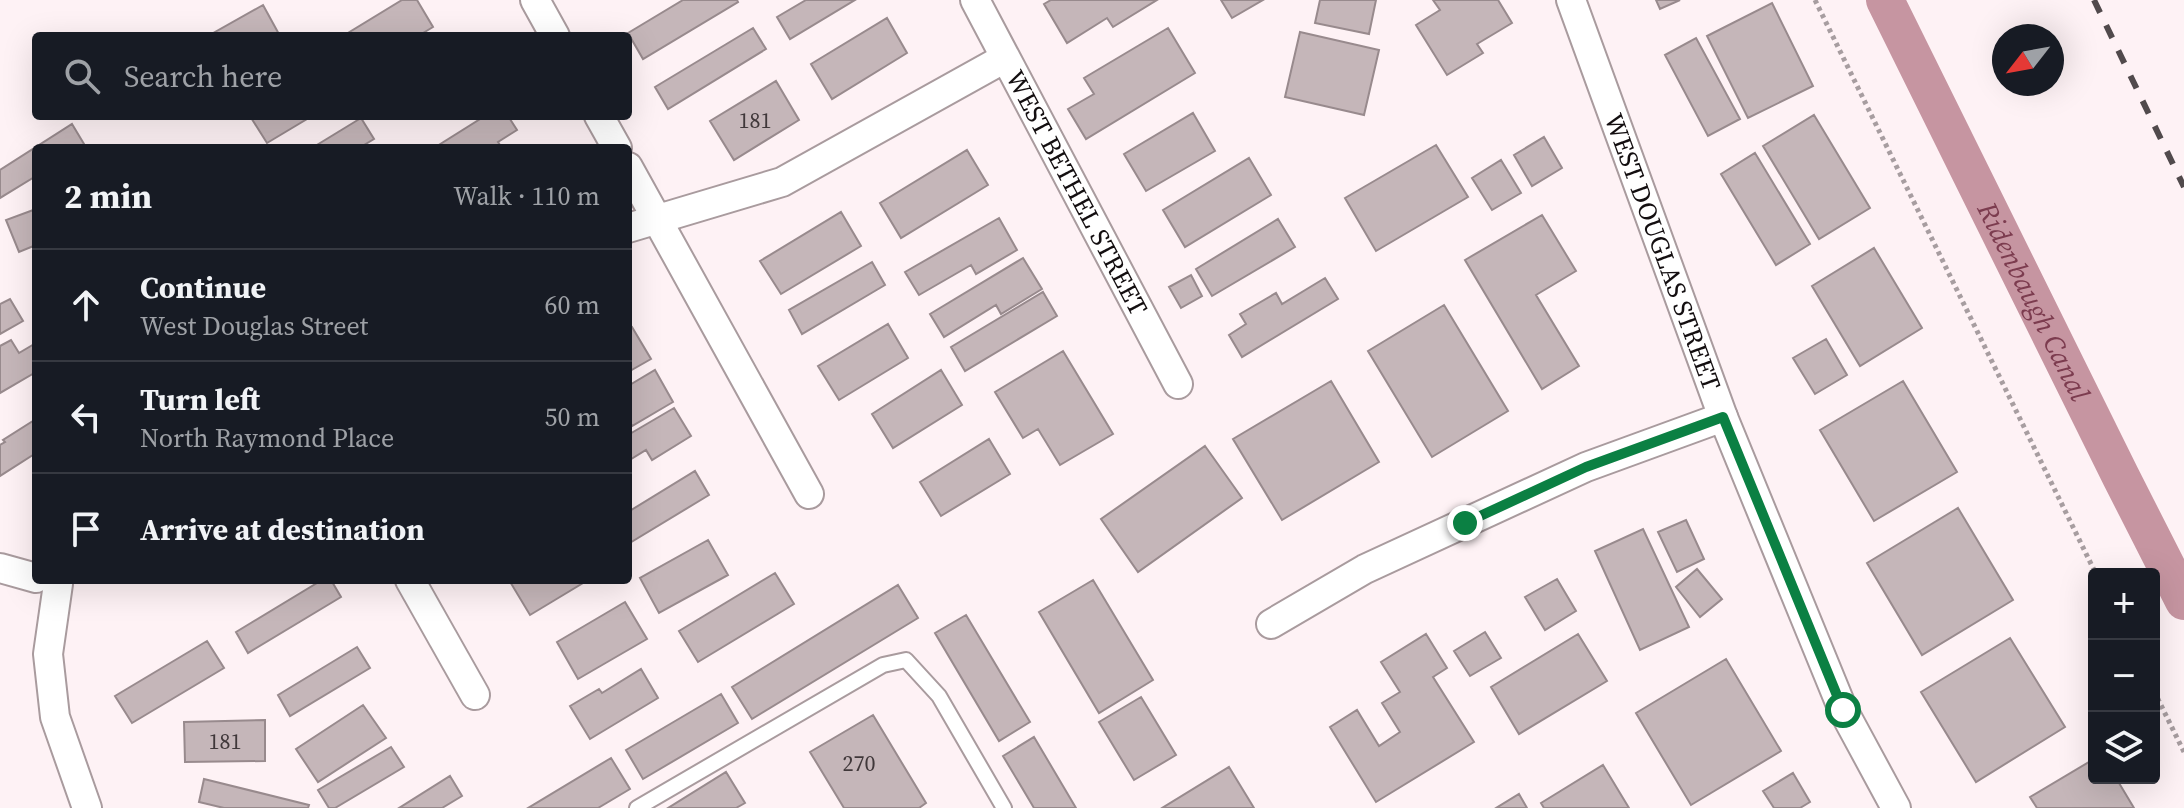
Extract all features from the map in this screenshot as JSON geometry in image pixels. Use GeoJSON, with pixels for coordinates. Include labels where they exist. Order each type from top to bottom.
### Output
{"type":"FeatureCollection","features":[{"type":"Feature","properties":{"kind":"street"},"geometry":{"type":"LineString","coordinates":[[535,0],[553,32]]}},
{"type":"Feature","properties":{"kind":"street","name":"WEST BETHEL STREET"},"geometry":{"type":"LineString","coordinates":[[975,0],[1178,384]]}},
{"type":"Feature","properties":{"kind":"street","name":"WEST DOUGLAS STREET"},"geometry":{"type":"LineString","coordinates":[[1571,0],[1723,417],[1843,710],[1896,808]]}},
{"type":"Feature","properties":{"kind":"street"},"geometry":{"type":"LineString","coordinates":[[632,227],[782,182],[1005,58]]}},
{"type":"Feature","properties":{"kind":"street"},"geometry":{"type":"LineString","coordinates":[[601,120],[615,144]]}},
{"type":"Feature","properties":{"kind":"street"},"geometry":{"type":"LineString","coordinates":[[632,174],[809,494]]}},
{"type":"Feature","properties":{"kind":"street"},"geometry":{"type":"LineString","coordinates":[[1271,624],[1365,569],[1586,467],[1723,417]]}},
{"type":"Feature","properties":{"kind":"street"},"geometry":{"type":"LineString","coordinates":[[0,568],[32,576]]}},
{"type":"Feature","properties":{"kind":"street"},"geometry":{"type":"LineString","coordinates":[[52,584],[48,654],[55,717],[87,808]]}},
{"type":"Feature","properties":{"kind":"street"},"geometry":{"type":"LineString","coordinates":[[412,584],[475,695]]}},
{"type":"Feature","properties":{"kind":"lane"},"geometry":{"type":"LineString","coordinates":[[637,808],[883,665],[906,660],[939,696],[1004,808]]}},
{"type":"Feature","properties":{"kind":"path"},"geometry":{"type":"LineString","coordinates":[[1815,0],[2093,568]]}},
{"type":"Feature","properties":{"kind":"path"},"geometry":{"type":"LineString","coordinates":[[2160,703],[2184,752]]}},
{"type":"Feature","properties":{"kind":"building"},"geometry":{"type":"Polygon","coordinates":[[[402,0],[417,0],[433,27],[425,32],[350,32],[402,0]]]}},
{"type":"Feature","properties":{"kind":"building"},"geometry":{"type":"Polygon","coordinates":[[[683,0],[738,2],[643,59],[630,32],[683,0]]]}},
{"type":"Feature","properties":{"kind":"building"},"geometry":{"type":"Polygon","coordinates":[[[806,0],[855,0],[790,39],[777,17],[806,0]]]}},
{"type":"Feature","properties":{"kind":"building"},"geometry":{"type":"Polygon","coordinates":[[[1051,0],[1157,0],[1113,27],[1107,18],[1067,43],[1044,4],[1051,0]]]}},
{"type":"Feature","properties":{"kind":"building"},"geometry":{"type":"Polygon","coordinates":[[[1221,0],[1263,0],[1232,18],[1221,0]]]}},
{"type":"Feature","properties":{"kind":"building"},"geometry":{"type":"Polygon","coordinates":[[[1320,0],[1376,0],[1369,34],[1315,23],[1320,0]]]}},
{"type":"Feature","properties":{"kind":"building"},"geometry":{"type":"Polygon","coordinates":[[[1433,0],[1498,0],[1512,23],[1477,44],[1483,53],[1447,75],[1416,25],[1440,10],[1433,0]]]}},
{"type":"Feature","properties":{"kind":"building"},"geometry":{"type":"Polygon","coordinates":[[[1656,0],[1680,0],[1660,9],[1656,0]]]}},
{"type":"Feature","properties":{"kind":"building"},"geometry":{"type":"Polygon","coordinates":[[[1772,3],[1813,86],[1748,118],[1707,36],[1772,3]]]}},
{"type":"Feature","properties":{"kind":"building"},"geometry":{"type":"Polygon","coordinates":[[[263,5],[278,32],[215,32],[263,5]]]}},
{"type":"Feature","properties":{"kind":"building"},"geometry":{"type":"Polygon","coordinates":[[[887,18],[907,53],[832,99],[811,64],[887,18]]]}},
{"type":"Feature","properties":{"kind":"building"},"geometry":{"type":"Polygon","coordinates":[[[753,28],[766,49],[668,109],[655,87],[753,28]]]}},
{"type":"Feature","properties":{"kind":"building"},"geometry":{"type":"Polygon","coordinates":[[[1168,28],[1195,73],[1086,139],[1068,109],[1094,94],[1084,78],[1168,28]]]}},
{"type":"Feature","properties":{"kind":"building"},"geometry":{"type":"Polygon","coordinates":[[[1300,32],[1379,50],[1364,115],[1285,97],[1300,32]]]}},
{"type":"Feature","properties":{"kind":"building"},"geometry":{"type":"Polygon","coordinates":[[[1696,38],[1740,119],[1708,136],[1665,55],[1696,38]]]}},
{"type":"Feature","properties":{"kind":"building"},"geometry":{"type":"Polygon","coordinates":[[[776,81],[799,120],[734,160],[710,121],[776,81]]]}},
{"type":"Feature","properties":{"kind":"building"},"geometry":{"type":"Polygon","coordinates":[[[1193,113],[1215,151],[1146,191],[1124,154],[1193,113]]]}},
{"type":"Feature","properties":{"kind":"building"},"geometry":{"type":"Polygon","coordinates":[[[1814,115],[1870,208],[1819,239],[1763,146],[1814,115]]]}},
{"type":"Feature","properties":{"kind":"building"},"geometry":{"type":"Polygon","coordinates":[[[253,120],[305,120],[267,143],[253,120]]]}},
{"type":"Feature","properties":{"kind":"building"},"geometry":{"type":"Polygon","coordinates":[[[358,120],[362,120],[374,139],[366,144],[319,144],[358,120]]]}},
{"type":"Feature","properties":{"kind":"building"},"geometry":{"type":"Polygon","coordinates":[[[479,120],[511,120],[517,130],[499,144],[440,144],[479,120]]]}},
{"type":"Feature","properties":{"kind":"building"},"geometry":{"type":"Polygon","coordinates":[[[72,124],[84,144],[41,144],[72,124]]]}},
{"type":"Feature","properties":{"kind":"building"},"geometry":{"type":"Polygon","coordinates":[[[1544,137],[1562,168],[1532,186],[1514,155],[1544,137]]]}},
{"type":"Feature","properties":{"kind":"building"},"geometry":{"type":"Polygon","coordinates":[[[1436,145],[1468,197],[1376,251],[1345,198],[1436,145]]]}},
{"type":"Feature","properties":{"kind":"building"},"geometry":{"type":"Polygon","coordinates":[[[32,150],[32,178],[0,198],[0,170],[32,150]]]}},
{"type":"Feature","properties":{"kind":"building"},"geometry":{"type":"Polygon","coordinates":[[[967,150],[988,185],[901,238],[880,203],[967,150]]]}},
{"type":"Feature","properties":{"kind":"building"},"geometry":{"type":"Polygon","coordinates":[[[1755,153],[1810,244],[1776,265],[1721,174],[1755,153]]]}},
{"type":"Feature","properties":{"kind":"building"},"geometry":{"type":"Polygon","coordinates":[[[1249,158],[1271,195],[1185,247],[1163,210],[1249,158]]]}},
{"type":"Feature","properties":{"kind":"building"},"geometry":{"type":"Polygon","coordinates":[[[1501,160],[1521,193],[1492,210],[1472,178],[1501,160]]]}},
{"type":"Feature","properties":{"kind":"building"},"geometry":{"type":"Polygon","coordinates":[[[32,210],[32,247],[19,252],[6,220],[32,210]]]}},
{"type":"Feature","properties":{"kind":"building"},"geometry":{"type":"Polygon","coordinates":[[[841,212],[861,246],[781,294],[760,261],[841,212]]]}},
{"type":"Feature","properties":{"kind":"building"},"geometry":{"type":"Polygon","coordinates":[[[1542,215],[1576,271],[1536,295],[1579,366],[1542,389],[1465,260],[1542,215]]]}},
{"type":"Feature","properties":{"kind":"building"},"geometry":{"type":"Polygon","coordinates":[[[999,218],[1017,250],[976,274],[971,265],[919,295],[905,272],[999,218]]]}},
{"type":"Feature","properties":{"kind":"building"},"geometry":{"type":"Polygon","coordinates":[[[1278,219],[1295,247],[1212,296],[1196,269],[1278,219]]]}},
{"type":"Feature","properties":{"kind":"building"},"geometry":{"type":"Polygon","coordinates":[[[1874,248],[1922,328],[1860,366],[1812,286],[1874,248]]]}},
{"type":"Feature","properties":{"kind":"building"},"geometry":{"type":"Polygon","coordinates":[[[1023,258],[1042,289],[1001,314],[996,305],[944,337],[930,314],[1023,258]]]}},
{"type":"Feature","properties":{"kind":"building"},"geometry":{"type":"Polygon","coordinates":[[[872,262],[885,285],[802,334],[789,310],[872,262]]]}},
{"type":"Feature","properties":{"kind":"building"},"geometry":{"type":"Polygon","coordinates":[[[1191,275],[1202,296],[1181,308],[1169,287],[1191,275]]]}},
{"type":"Feature","properties":{"kind":"building"},"geometry":{"type":"Polygon","coordinates":[[[1325,278],[1338,299],[1242,357],[1229,335],[1246,324],[1240,314],[1276,293],[1282,304],[1325,278]]]}},
{"type":"Feature","properties":{"kind":"building"},"geometry":{"type":"Polygon","coordinates":[[[1043,292],[1057,316],[965,371],[951,347],[1043,292]]]}},
{"type":"Feature","properties":{"kind":"building"},"geometry":{"type":"Polygon","coordinates":[[[10,299],[23,321],[0,334],[0,304],[10,299]]]}},
{"type":"Feature","properties":{"kind":"building"},"geometry":{"type":"Polygon","coordinates":[[[1444,305],[1508,411],[1432,457],[1368,351],[1444,305]]]}},
{"type":"Feature","properties":{"kind":"building"},"geometry":{"type":"Polygon","coordinates":[[[888,324],[908,358],[839,400],[818,366],[888,324]]]}},
{"type":"Feature","properties":{"kind":"building"},"geometry":{"type":"Polygon","coordinates":[[[632,327],[651,359],[632,370],[632,327]]]}},
{"type":"Feature","properties":{"kind":"building"},"geometry":{"type":"Polygon","coordinates":[[[1826,339],[1847,375],[1815,394],[1793,358],[1826,339]]]}},
{"type":"Feature","properties":{"kind":"building"},"geometry":{"type":"Polygon","coordinates":[[[11,340],[19,353],[32,345],[32,374],[0,393],[0,346],[11,340]]]}},
{"type":"Feature","properties":{"kind":"building"},"geometry":{"type":"Polygon","coordinates":[[[1063,351],[1113,434],[1060,465],[1038,429],[1023,438],[995,392],[1063,351]]]}},
{"type":"Feature","properties":{"kind":"building"},"geometry":{"type":"Polygon","coordinates":[[[655,370],[673,402],[632,426],[632,384],[655,370]]]}},
{"type":"Feature","properties":{"kind":"building"},"geometry":{"type":"Polygon","coordinates":[[[941,370],[962,405],[893,448],[872,414],[941,370]]]}},
{"type":"Feature","properties":{"kind":"building"},"geometry":{"type":"Polygon","coordinates":[[[1331,381],[1379,462],[1282,520],[1233,439],[1331,381]]]}},
{"type":"Feature","properties":{"kind":"building"},"geometry":{"type":"Polygon","coordinates":[[[1903,381],[1957,472],[1874,521],[1820,430],[1903,381]]]}},
{"type":"Feature","properties":{"kind":"building"},"geometry":{"type":"Polygon","coordinates":[[[674,408],[691,436],[652,460],[646,450],[632,459],[632,433],[674,408]]]}},
{"type":"Feature","properties":{"kind":"building"},"geometry":{"type":"Polygon","coordinates":[[[32,422],[32,456],[0,476],[0,445],[5,442],[3,440],[32,422]]]}},
{"type":"Feature","properties":{"kind":"building"},"geometry":{"type":"Polygon","coordinates":[[[989,439],[1010,474],[941,516],[920,482],[989,439]]]}},
{"type":"Feature","properties":{"kind":"building"},"geometry":{"type":"Polygon","coordinates":[[[1205,446],[1242,498],[1138,572],[1101,519],[1205,446]]]}},
{"type":"Feature","properties":{"kind":"building"},"geometry":{"type":"Polygon","coordinates":[[[695,471],[709,495],[632,542],[632,510],[695,471]]]}},
{"type":"Feature","properties":{"kind":"building"},"geometry":{"type":"Polygon","coordinates":[[[1958,508],[2013,600],[1922,655],[1867,563],[1958,508]]]}},
{"type":"Feature","properties":{"kind":"building"},"geometry":{"type":"Polygon","coordinates":[[[1686,520],[1704,559],[1677,572],[1658,532],[1686,520]]]}},
{"type":"Feature","properties":{"kind":"building"},"geometry":{"type":"Polygon","coordinates":[[[1643,529],[1689,627],[1640,650],[1595,551],[1643,529]]]}},
{"type":"Feature","properties":{"kind":"building"},"geometry":{"type":"Polygon","coordinates":[[[708,540],[728,575],[659,613],[640,578],[708,540]]]}},
{"type":"Feature","properties":{"kind":"building"},"geometry":{"type":"Polygon","coordinates":[[[1697,569],[1722,599],[1700,617],[1676,587],[1697,569]]]}},
{"type":"Feature","properties":{"kind":"building"},"geometry":{"type":"Polygon","coordinates":[[[775,573],[794,604],[698,662],[679,631],[775,573]]]}},
{"type":"Feature","properties":{"kind":"building"},"geometry":{"type":"Polygon","coordinates":[[[1557,579],[1576,611],[1545,630],[1525,597],[1557,579]]]}},
{"type":"Feature","properties":{"kind":"building"},"geometry":{"type":"Polygon","coordinates":[[[1093,580],[1153,680],[1099,713],[1039,612],[1093,580]]]}},
{"type":"Feature","properties":{"kind":"building"},"geometry":{"type":"Polygon","coordinates":[[[315,584],[333,584],[341,597],[248,653],[236,632],[315,584]]]}},
{"type":"Feature","properties":{"kind":"building"},"geometry":{"type":"Polygon","coordinates":[[[511,584],[581,584],[530,615],[511,584]]]}},
{"type":"Feature","properties":{"kind":"building"},"geometry":{"type":"Polygon","coordinates":[[[898,585],[918,618],[752,719],[732,687],[898,585]]]}},
{"type":"Feature","properties":{"kind":"building"},"geometry":{"type":"Polygon","coordinates":[[[625,602],[647,639],[578,679],[557,642],[625,602]]]}},
{"type":"Feature","properties":{"kind":"building"},"geometry":{"type":"Polygon","coordinates":[[[966,615],[1030,722],[999,741],[935,633],[966,615]]]}},
{"type":"Feature","properties":{"kind":"building"},"geometry":{"type":"Polygon","coordinates":[[[1485,632],[1501,658],[1470,676],[1454,651],[1485,632]]]}},
{"type":"Feature","properties":{"kind":"building"},"geometry":{"type":"Polygon","coordinates":[[[1426,634],[1447,668],[1433,677],[1474,742],[1376,802],[1330,727],[1357,710],[1379,746],[1400,732],[1382,703],[1400,692],[1381,662],[1426,634]]]}},
{"type":"Feature","properties":{"kind":"building"},"geometry":{"type":"Polygon","coordinates":[[[1578,634],[1607,681],[1519,734],[1491,687],[1578,634]]]}},
{"type":"Feature","properties":{"kind":"building"},"geometry":{"type":"Polygon","coordinates":[[[2010,638],[2065,727],[1976,782],[1921,692],[2010,638]]]}},
{"type":"Feature","properties":{"kind":"building"},"geometry":{"type":"Polygon","coordinates":[[[207,641],[224,668],[132,723],[115,696],[207,641]]]}},
{"type":"Feature","properties":{"kind":"building"},"geometry":{"type":"Polygon","coordinates":[[[357,647],[370,668],[290,716],[278,695],[357,647]]]}},
{"type":"Feature","properties":{"kind":"building"},"geometry":{"type":"Polygon","coordinates":[[[1726,659],[1781,751],[1691,805],[1636,713],[1726,659]]]}},
{"type":"Feature","properties":{"kind":"building"},"geometry":{"type":"Polygon","coordinates":[[[641,669],[658,698],[590,739],[570,706],[599,689],[602,693],[641,669]]]}},
{"type":"Feature","properties":{"kind":"building"},"geometry":{"type":"Polygon","coordinates":[[[721,694],[738,723],[643,779],[626,750],[721,694]]]}},
{"type":"Feature","properties":{"kind":"building"},"geometry":{"type":"Polygon","coordinates":[[[1141,697],[1176,755],[1134,780],[1099,722],[1141,697]]]}},
{"type":"Feature","properties":{"kind":"building"},"geometry":{"type":"Polygon","coordinates":[[[363,705],[386,738],[318,782],[296,749],[363,705]]]}},
{"type":"Feature","properties":{"kind":"building"},"geometry":{"type":"Polygon","coordinates":[[[873,715],[926,803],[919,808],[844,808],[810,752],[873,715]]]}},
{"type":"Feature","properties":{"kind":"building"},"geometry":{"type":"Polygon","coordinates":[[[265,720],[265,761],[185,762],[184,722],[265,720]]]}},
{"type":"Feature","properties":{"kind":"building"},"geometry":{"type":"Polygon","coordinates":[[[1034,737],[1076,808],[1034,808],[1003,756],[1034,737]]]}},
{"type":"Feature","properties":{"kind":"building"},"geometry":{"type":"Polygon","coordinates":[[[391,747],[404,767],[335,808],[329,808],[318,790],[391,747]]]}},
{"type":"Feature","properties":{"kind":"building"},"geometry":{"type":"Polygon","coordinates":[[[611,758],[630,789],[598,808],[528,808],[611,758]]]}},
{"type":"Feature","properties":{"kind":"building"},"geometry":{"type":"Polygon","coordinates":[[[2088,763],[2088,784],[2120,784],[2134,808],[2037,808],[2030,797],[2088,763]]]}},
{"type":"Feature","properties":{"kind":"building"},"geometry":{"type":"Polygon","coordinates":[[[1603,765],[1629,808],[1544,808],[1541,803],[1603,765]]]}},
{"type":"Feature","properties":{"kind":"building"},"geometry":{"type":"Polygon","coordinates":[[[1229,767],[1254,808],[1162,808],[1229,767]]]}},
{"type":"Feature","properties":{"kind":"building"},"geometry":{"type":"Polygon","coordinates":[[[726,772],[745,803],[736,808],[668,808],[726,772]]]}},
{"type":"Feature","properties":{"kind":"building"},"geometry":{"type":"Polygon","coordinates":[[[1793,773],[1810,802],[1800,808],[1774,808],[1763,791],[1793,773]]]}},
{"type":"Feature","properties":{"kind":"building"},"geometry":{"type":"Polygon","coordinates":[[[450,776],[462,796],[442,808],[399,808],[450,776]]]}},
{"type":"Feature","properties":{"kind":"building"},"geometry":{"type":"Polygon","coordinates":[[[204,779],[309,805],[308,808],[224,808],[199,802],[204,779]]]}},
{"type":"Feature","properties":{"kind":"building"},"geometry":{"type":"Polygon","coordinates":[[[1519,794],[1527,808],[1496,808],[1519,794]]]}},
{"type":"Feature","properties":{"kind":"waterway","name":"Ridenbaugh Canal"},"geometry":{"type":"LineString","coordinates":[[1885,0],[2184,601]]}},
{"type":"Feature","properties":{"kind":"railway"},"geometry":{"type":"LineString","coordinates":[[2094,0],[2184,187]]}},
{"type":"Feature","properties":{"kind":"route"},"geometry":{"type":"LineString","coordinates":[[1465,523],[1586,467],[1723,417],[1843,710]]}}]}
